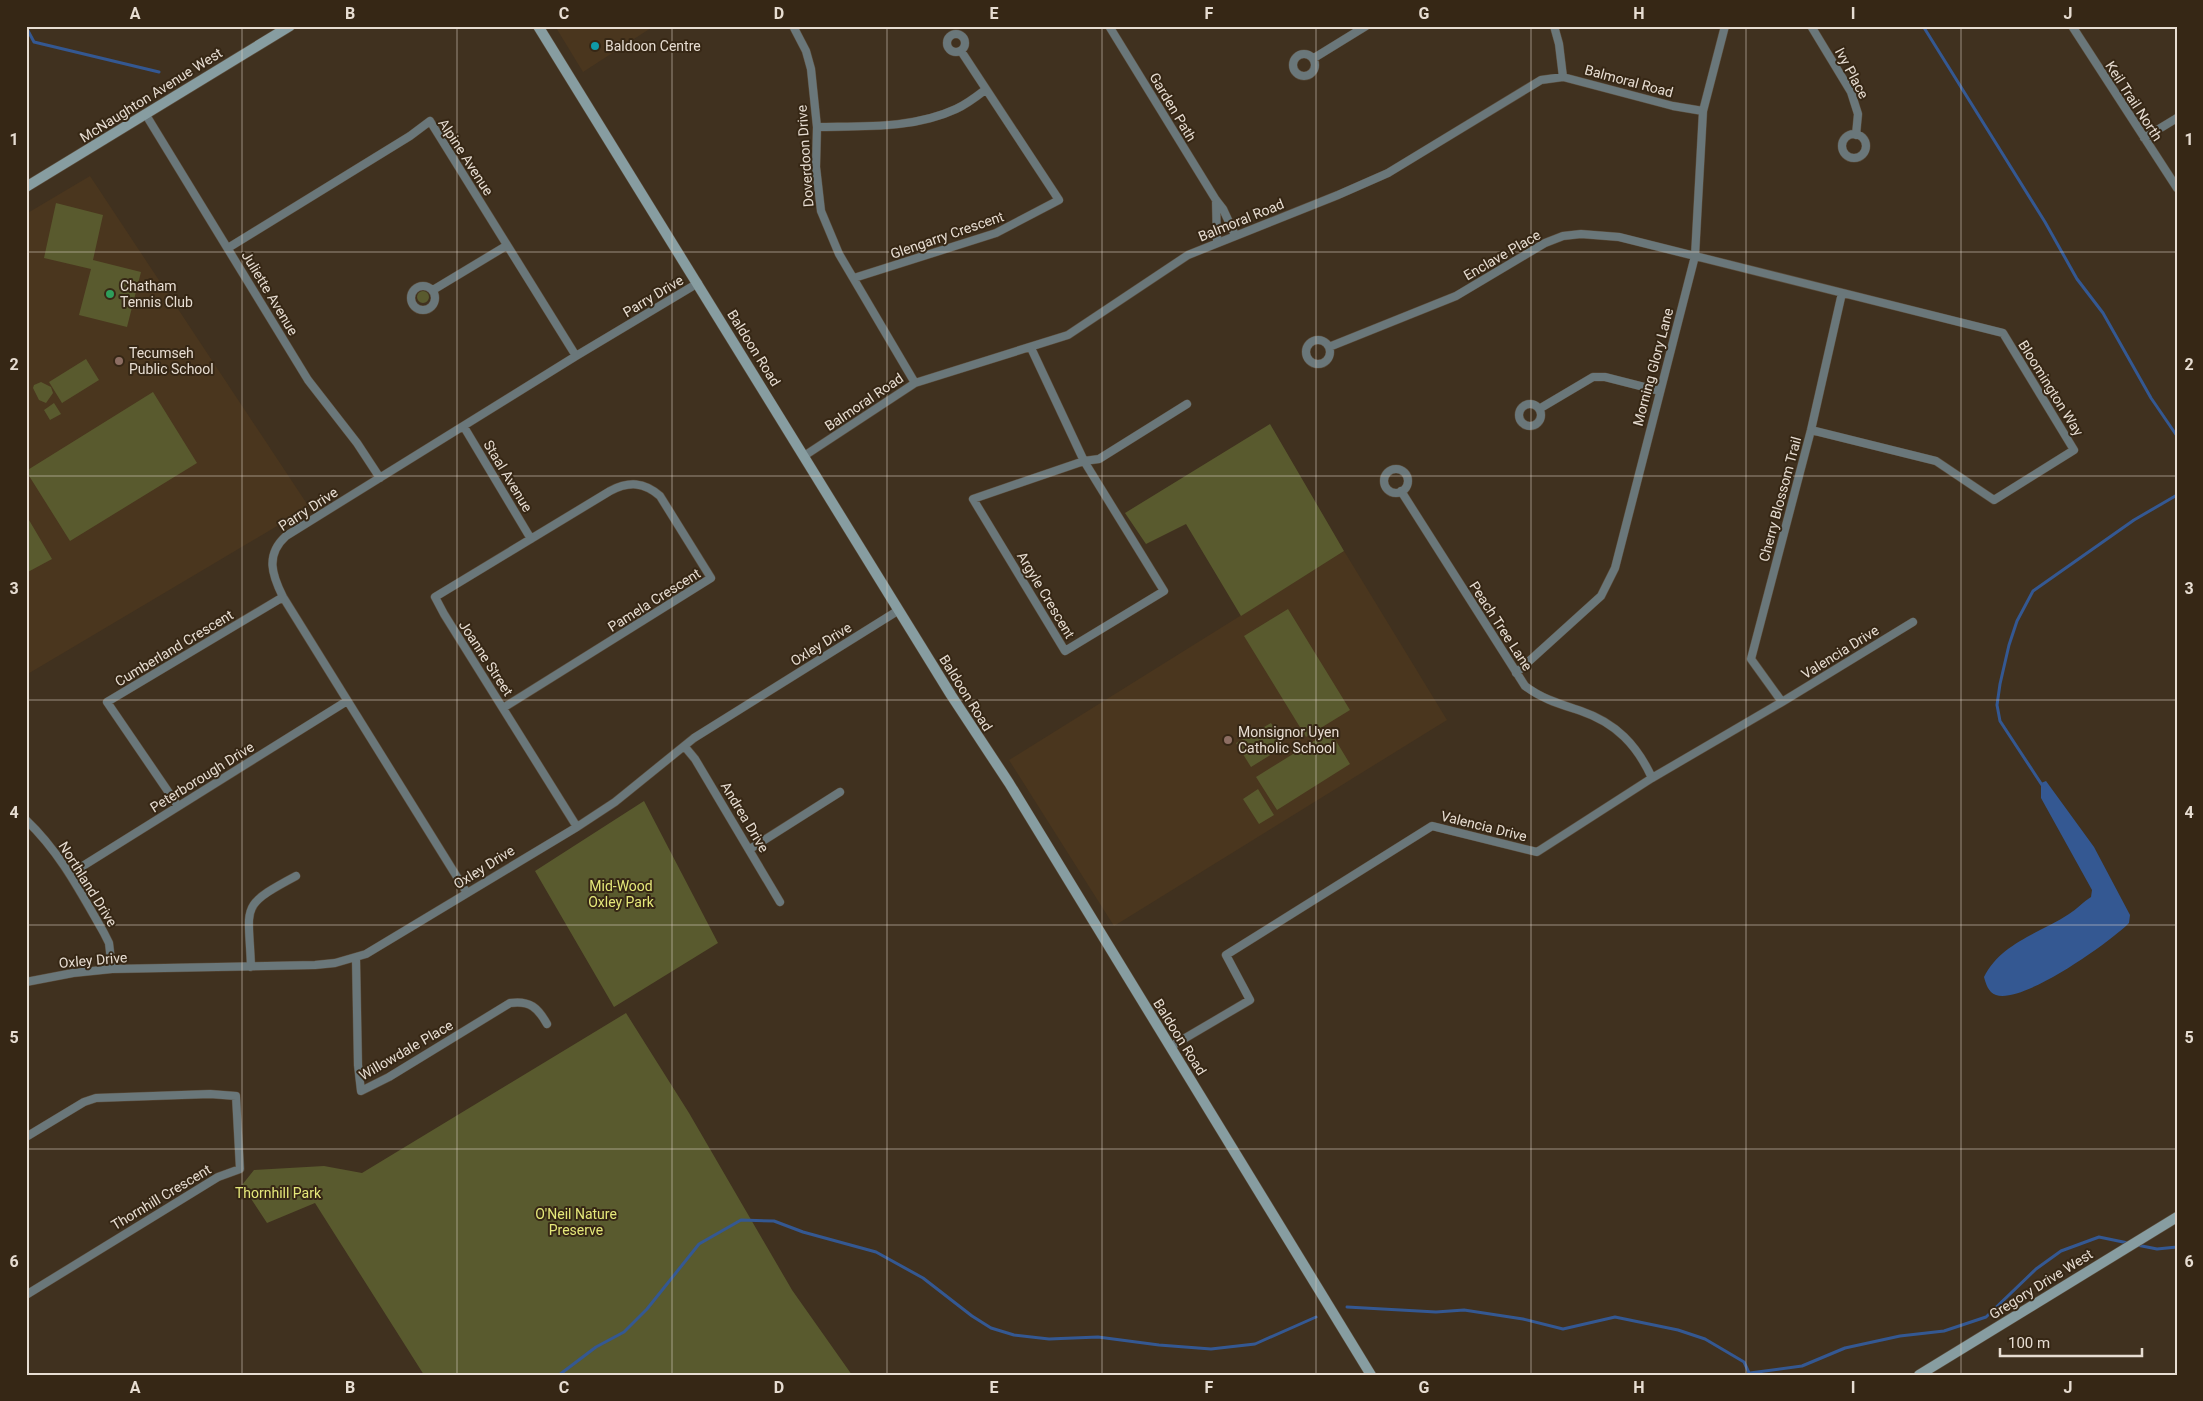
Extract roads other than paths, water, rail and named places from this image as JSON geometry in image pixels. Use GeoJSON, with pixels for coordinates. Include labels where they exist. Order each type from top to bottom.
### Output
{"type":"FeatureCollection","features":[{"type":"Feature","properties":{"kind":"street","name":"McNaughton Avenue West"},"geometry":{"type":"LineString","coordinates":[[26,187],[290,26]]}},
{"type":"Feature","properties":{"kind":"street","name":"Baldoon Road"},"geometry":{"type":"LineString","coordinates":[[538,26],[641,196],[698,283],[951,695],[1009,783],[1371,1375]]}},
{"type":"Feature","properties":{"kind":"street","name":"Doverdoon Drive"},"geometry":{"type":"LineString","coordinates":[[793,26],[806,51],[811,69],[817,127],[816,167],[821,211],[839,254],[915,383]]}},
{"type":"Feature","properties":{"kind":"street","name":"Garden Path"},"geometry":{"type":"LineString","coordinates":[[1109,26],[1216,200],[1224,209],[1235,235]]}},
{"type":"Feature","properties":{"kind":"street"},"geometry":{"type":"LineString","coordinates":[[1314,58],[1366,26]]}},
{"type":"Feature","properties":{"kind":"street"},"geometry":{"type":"LineString","coordinates":[[1554,26],[1559,44],[1563,77]]}},
{"type":"Feature","properties":{"kind":"street","name":"Morning Glory Lane"},"geometry":{"type":"LineString","coordinates":[[1516,673],[1590,607],[1609,584],[1615,568],[1695,256],[1703,111],[1724,26]]}},
{"type":"Feature","properties":{"kind":"street","name":"Ivy Place"},"geometry":{"type":"LineString","coordinates":[[1811,26],[1851,92],[1858,114],[1856,135]]}},
{"type":"Feature","properties":{"kind":"street","name":"Keil Trail North"},"geometry":{"type":"LineString","coordinates":[[2072,26],[2177,188]]}},
{"type":"Feature","properties":{"kind":"street","name":"Glengarry Crescent"},"geometry":{"type":"LineString","coordinates":[[854,278],[996,233],[1059,200],[961,51]]}},
{"type":"Feature","properties":{"kind":"street","name":"Balmoral Road"},"geometry":{"type":"LineString","coordinates":[[804,456],[915,383],[1068,335],[1188,256],[1217,242],[1338,195],[1388,173],[1535,83],[1552,77],[1563,77],[1673,106],[1703,111]]}},
{"type":"Feature","properties":{"kind":"street"},"geometry":{"type":"LineString","coordinates":[[817,127],[887,126],[922,119],[958,108],[985,90]]}},
{"type":"Feature","properties":{"kind":"street","name":"Juliette Avenue"},"geometry":{"type":"LineString","coordinates":[[146,115],[308,380],[358,443],[380,478]]}},
{"type":"Feature","properties":{"kind":"street"},"geometry":{"type":"LineString","coordinates":[[2144,138],[2177,118]]}},
{"type":"Feature","properties":{"kind":"street","name":"Alpine Avenue"},"geometry":{"type":"LineString","coordinates":[[228,248],[410,136],[430,121],[576,356]]}},
{"type":"Feature","properties":{"kind":"street"},"geometry":{"type":"LineString","coordinates":[[1216,200],[1217,242]]}},
{"type":"Feature","properties":{"kind":"street","name":"Enclave Place"},"geometry":{"type":"LineString","coordinates":[[1329,347],[1456,296],[1529,252],[1564,236],[1598,234],[1619,237],[1695,256]]}},
{"type":"Feature","properties":{"kind":"street"},"geometry":{"type":"LineString","coordinates":[[433,290],[506,246]]}},
{"type":"Feature","properties":{"kind":"street","name":"Bloomington Way"},"geometry":{"type":"LineString","coordinates":[[1695,256],[2003,334],[2074,450],[1994,500],[1936,461],[1811,430]]}},
{"type":"Feature","properties":{"kind":"street","name":"Parry Drive"},"geometry":{"type":"LineString","coordinates":[[467,893],[283,597],[273,577],[272,557],[280,542],[576,356],[698,283]]}},
{"type":"Feature","properties":{"kind":"street","name":"Cherry Blossom Trail"},"geometry":{"type":"LineString","coordinates":[[1782,702],[1751,659],[1811,430],[1842,293]]}},
{"type":"Feature","properties":{"kind":"street","name":"Argyle Crescent"},"geometry":{"type":"LineString","coordinates":[[1031,348],[1084,461],[1164,591],[1065,651],[974,499],[1084,461]]}},
{"type":"Feature","properties":{"kind":"street"},"geometry":{"type":"LineString","coordinates":[[1539,409],[1593,377],[1605,377],[1660,391]]}},
{"type":"Feature","properties":{"kind":"street"},"geometry":{"type":"LineString","coordinates":[[1084,461],[1099,459],[1187,404]]}},
{"type":"Feature","properties":{"kind":"street","name":"Staal Avenue"},"geometry":{"type":"LineString","coordinates":[[464,427],[531,539]]}},
{"type":"Feature","properties":{"kind":"street","name":"Pamela Crescent"},"geometry":{"type":"LineString","coordinates":[[503,708],[711,578],[660,496],[650,487],[634,483],[622,485],[610,491],[531,539]]}},
{"type":"Feature","properties":{"kind":"street","name":"Peach Tree Lane"},"geometry":{"type":"LineString","coordinates":[[1401,491],[1525,686],[1538,696],[1603,720],[1621,732],[1644,759],[1652,778]]}},
{"type":"Feature","properties":{"kind":"street","name":"Joanne Street"},"geometry":{"type":"LineString","coordinates":[[531,539],[435,597],[577,827]]}},
{"type":"Feature","properties":{"kind":"street","name":"Cumberland Crescent"},"geometry":{"type":"LineString","coordinates":[[178,806],[107,702],[283,597]]}},
{"type":"Feature","properties":{"kind":"street","name":"Oxley Drive"},"geometry":{"type":"LineString","coordinates":[[26,982],[73,973],[112,969],[315,965],[356,958],[377,948],[577,827],[615,802],[694,738],[899,610]]}},
{"type":"Feature","properties":{"kind":"street","name":"Valencia Drive"},"geometry":{"type":"LineString","coordinates":[[1170,1047],[1250,1000],[1226,955],[1432,826],[1537,852],[1652,778],[1913,622]]}},
{"type":"Feature","properties":{"kind":"street","name":"Peterborough Drive"},"geometry":{"type":"LineString","coordinates":[[70,874],[347,701]]}},
{"type":"Feature","properties":{"kind":"street","name":"Andrea Drive"},"geometry":{"type":"LineString","coordinates":[[685,747],[695,759],[750,848],[780,902]]}},
{"type":"Feature","properties":{"kind":"street"},"geometry":{"type":"LineString","coordinates":[[750,848],[840,792]]}},
{"type":"Feature","properties":{"kind":"street","name":"Northland Drive"},"geometry":{"type":"LineString","coordinates":[[26,820],[42,834],[70,874],[109,943],[112,969]]}},
{"type":"Feature","properties":{"kind":"street"},"geometry":{"type":"LineString","coordinates":[[251,967],[249,911],[262,894],[296,876]]}},
{"type":"Feature","properties":{"kind":"street","name":"Willowdale Place"},"geometry":{"type":"LineString","coordinates":[[356,958],[358,1065],[361,1091],[388,1077],[510,1003],[527,1002],[534,1006],[547,1024]]}},
{"type":"Feature","properties":{"kind":"street","name":"Thornhill Crescent"},"geometry":{"type":"LineString","coordinates":[[26,1137],[84,1102],[96,1098],[210,1094],[236,1096],[240,1170],[218,1177],[26,1295]]}},
{"type":"Feature","properties":{"kind":"street","name":"Gregory Drive West"},"geometry":{"type":"LineString","coordinates":[[1919,1375],[2177,1217]]}},
{"type":"Feature","properties":{"kind":"water"},"geometry":{"type":"Polygon","coordinates":[[[2046,781],[2094,847],[2130,915],[2129,923],[2104,944],[2045,981],[2009,995],[1996,995],[1989,990],[1984,977],[2000,955],[2022,940],[2069,914],[2091,897],[2092,890],[2041,798],[2041,783],[2046,781]]]}},
{"type":"Feature","properties":{"kind":"waterway"},"geometry":{"type":"LineString","coordinates":[[1923,26],[2045,222],[2077,279],[2103,313],[2151,398],[2177,436]]}},
{"type":"Feature","properties":{"kind":"waterway"},"geometry":{"type":"LineString","coordinates":[[26,27],[34,42],[159,72]]}},
{"type":"Feature","properties":{"kind":"waterway"},"geometry":{"type":"LineString","coordinates":[[2042,785],[2000,721],[1997,705],[2009,645],[2017,621],[2033,591],[2134,520],[2177,495]]}},
{"type":"Feature","properties":{"kind":"waterway"},"geometry":{"type":"LineString","coordinates":[[559,1375],[596,1347],[624,1332],[647,1309],[699,1244],[741,1220],[774,1221],[803,1232],[876,1252],[923,1278],[972,1316],[991,1328],[1014,1335],[1049,1339],[1098,1337],[1159,1345],[1211,1349],[1255,1344],[1316,1317]]}},
{"type":"Feature","properties":{"kind":"waterway"},"geometry":{"type":"LineString","coordinates":[[1750,1373],[1802,1366],[1845,1348],[1900,1336],[1944,1331],[1986,1317],[2036,1269],[2061,1251],[2099,1237],[2128,1243]]}},
{"type":"Feature","properties":{"kind":"waterway"},"geometry":{"type":"LineString","coordinates":[[2137,1245],[2157,1249],[2177,1247]]}},
{"type":"Feature","properties":{"kind":"waterway"},"geometry":{"type":"LineString","coordinates":[[1347,1307],[1436,1312],[1464,1310],[1523,1319],[1563,1329],[1615,1317],[1678,1330],[1705,1339],[1744,1362],[1750,1375]]}},
{"type":"Feature","properties":{"kind":"place","name":"Baldoon Centre"},"geometry":{"type":"Point","coordinates":[595,46]}},
{"type":"Feature","properties":{"kind":"place","name":"Chatham Tennis Club"},"geometry":{"type":"Point","coordinates":[110,294]}},
{"type":"Feature","properties":{"kind":"place","name":"Tecumseh Public School"},"geometry":{"type":"Point","coordinates":[119,361]}},
{"type":"Feature","properties":{"kind":"place","name":"Monsignor Uyen Catholic School"},"geometry":{"type":"Point","coordinates":[1228,740]}},
{"type":"Feature","properties":{"kind":"park label","name":"Mid-Wood Oxley Park"},"geometry":{"type":"Point","coordinates":[621,894]}},
{"type":"Feature","properties":{"kind":"park label","name":"Thornhill Park"},"geometry":{"type":"Point","coordinates":[278,1193]}},
{"type":"Feature","properties":{"kind":"park label","name":"O'Neil Nature Preserve"},"geometry":{"type":"Point","coordinates":[576,1222]}}]}
